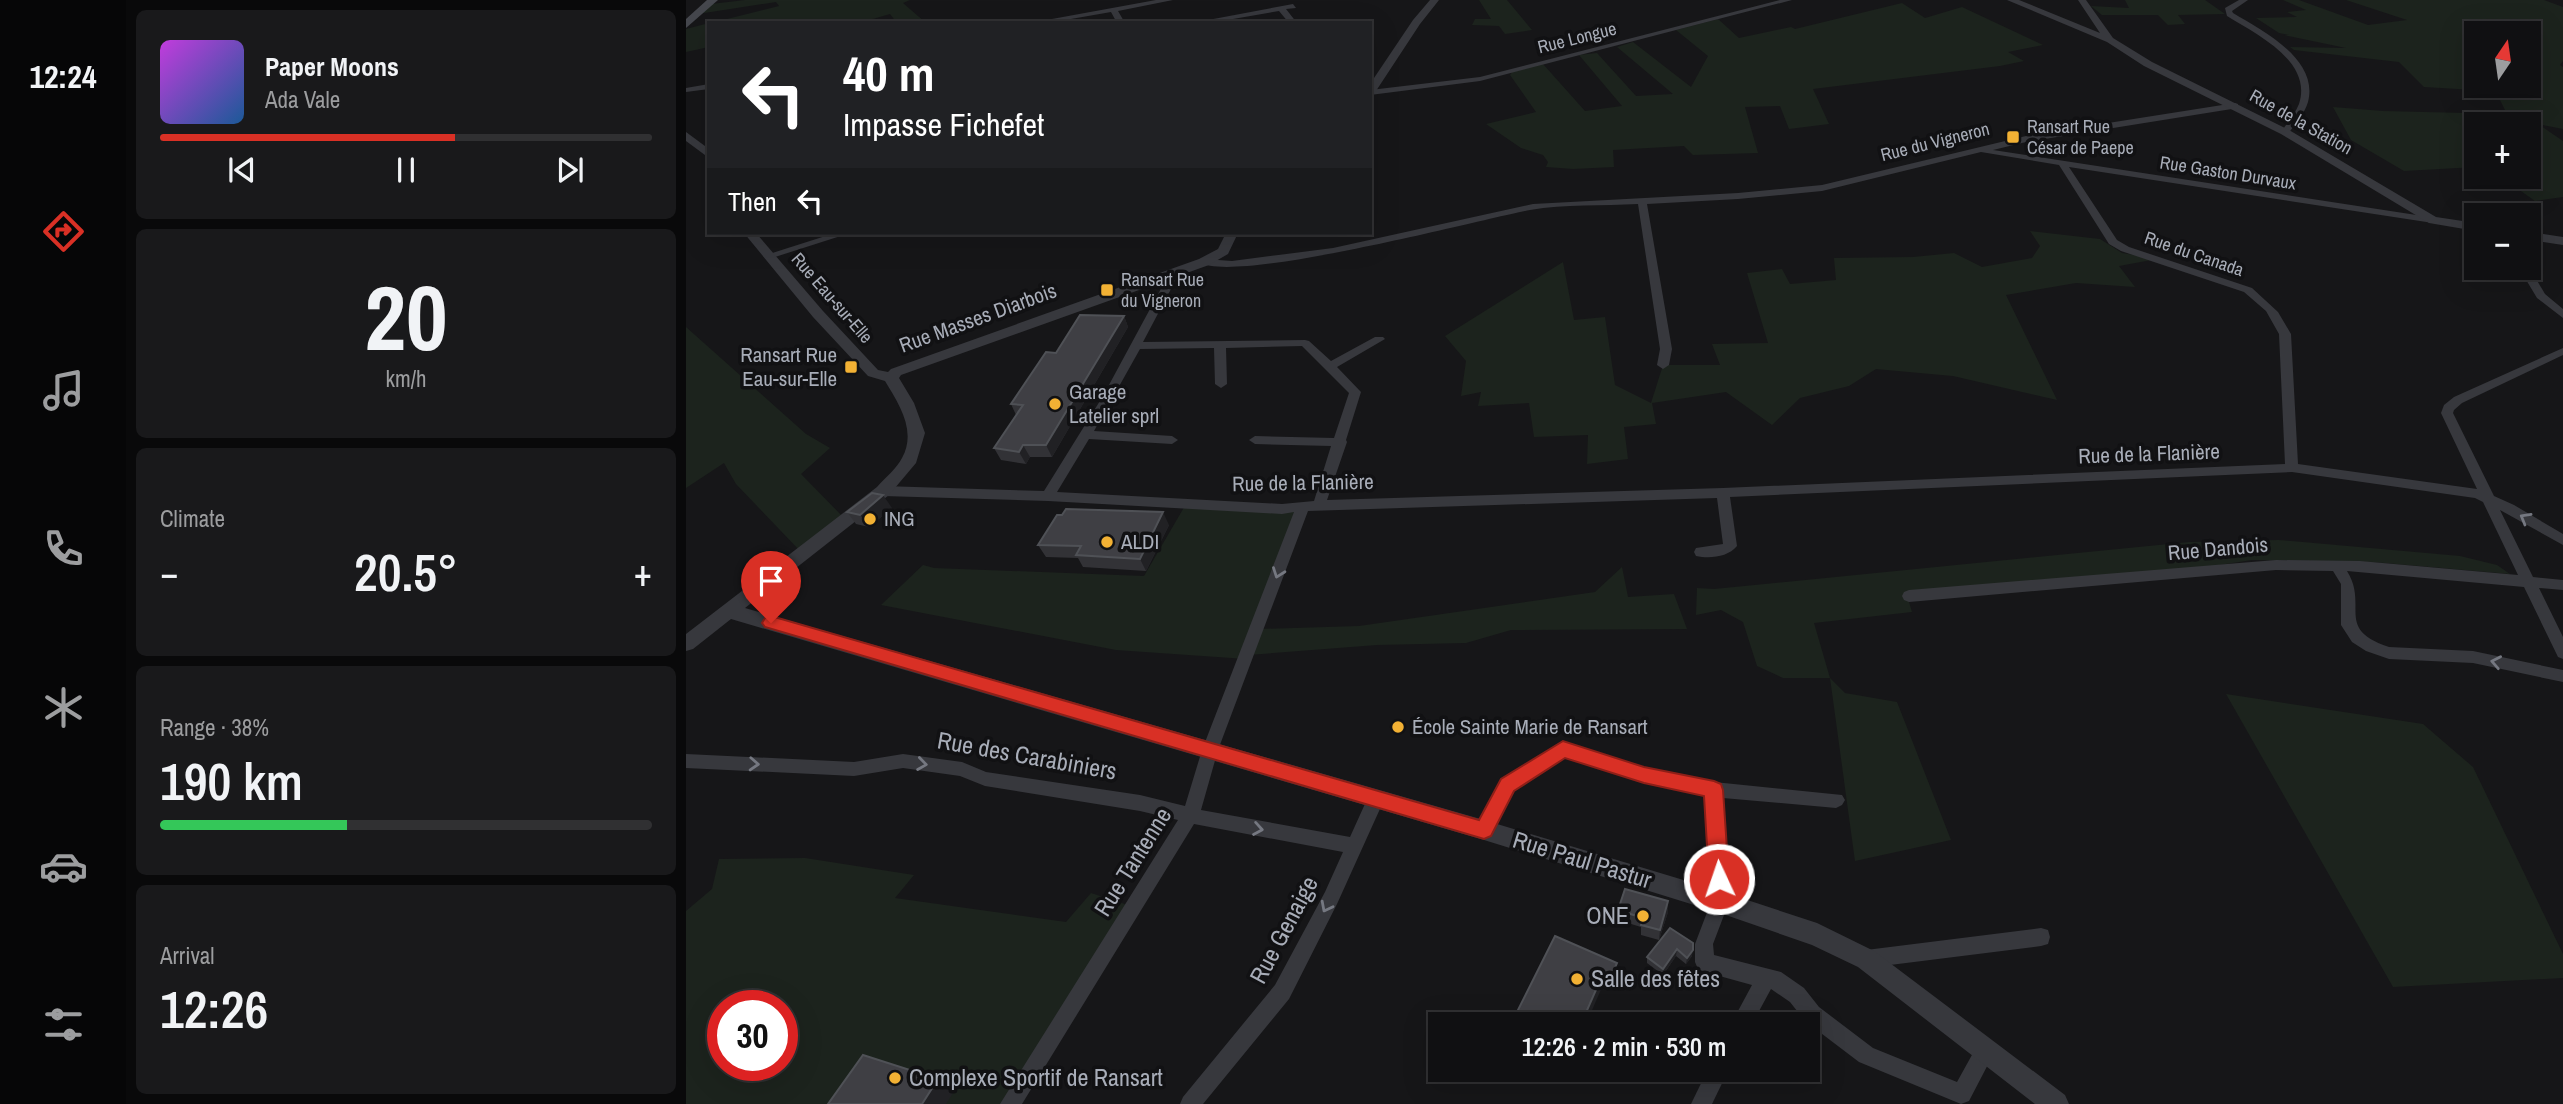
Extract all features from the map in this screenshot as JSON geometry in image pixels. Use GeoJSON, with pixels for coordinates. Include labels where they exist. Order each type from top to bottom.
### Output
{"type":"FeatureCollection","features":[{"type":"Feature","properties":{"kind":"main road"},"geometry":{"type":"LineString","coordinates":[[686,25],[713,0]]}},
{"type":"Feature","properties":{"kind":"street"},"geometry":{"type":"LineString","coordinates":[[1046,21],[1169,0]]}},
{"type":"Feature","properties":{"kind":"street"},"geometry":{"type":"LineString","coordinates":[[1372,90],[1416,22],[1435,0]]}},
{"type":"Feature","properties":{"kind":"street","name":"Rue Longue"},"geometry":{"type":"LineString","coordinates":[[1372,93],[1480,79],[1788,0]]}},
{"type":"Feature","properties":{"kind":"street"},"geometry":{"type":"LineString","coordinates":[[2011,0],[2110,40]]}},
{"type":"Feature","properties":{"kind":"street"},"geometry":{"type":"LineString","coordinates":[[2082,0],[2110,40]]}},
{"type":"Feature","properties":{"kind":"street"},"geometry":{"type":"LineString","coordinates":[[2244,0],[2230,6],[2228,10],[2289,54],[2306,82],[2304,103],[2285,132]]}},
{"type":"Feature","properties":{"kind":"street"},"geometry":{"type":"LineString","coordinates":[[1207,21],[1293,6]]}},
{"type":"Feature","properties":{"kind":"street"},"geometry":{"type":"LineString","coordinates":[[1281,8],[1291,21]]}},
{"type":"Feature","properties":{"kind":"street"},"geometry":{"type":"LineString","coordinates":[[1114,10],[1120,21]]}},
{"type":"Feature","properties":{"kind":"street","name":"Rue de la Station"},"geometry":{"type":"LineString","coordinates":[[2110,40],[2148,64],[2285,132],[2433,220],[2464,225]]}},
{"type":"Feature","properties":{"kind":"street"},"geometry":{"type":"LineString","coordinates":[[686,90],[707,86]]}},
{"type":"Feature","properties":{"kind":"street","name":"Rue du Vigneron"},"geometry":{"type":"LineString","coordinates":[[1204,262],[1232,264],[1332,251],[1533,207],[1822,188],[2026,138],[2235,106]]}},
{"type":"Feature","properties":{"kind":"street"},"geometry":{"type":"LineString","coordinates":[[686,135],[707,153]]}},
{"type":"Feature","properties":{"kind":"street","name":"Rue Gaston Durvaux"},"geometry":{"type":"LineString","coordinates":[[1976,150],[2433,220]]}},
{"type":"Feature","properties":{"kind":"street","name":"Rue du Canada"},"geometry":{"type":"LineString","coordinates":[[2063,164],[2113,242],[2125,249],[2248,290],[2266,302],[2278,316],[2286,334],[2292,468]]}},
{"type":"Feature","properties":{"kind":"street"},"geometry":{"type":"LineString","coordinates":[[1642,201],[1666,349],[1663,365]]}},
{"type":"Feature","properties":{"kind":"street","name":"Rue Eau-sur-Elle"},"geometry":{"type":"LineString","coordinates":[[752,235],[818,314],[873,373],[891,377]]}},
{"type":"Feature","properties":{"kind":"street"},"geometry":{"type":"LineString","coordinates":[[771,255],[838,235]]}},
{"type":"Feature","properties":{"kind":"street"},"geometry":{"type":"LineString","coordinates":[[1204,262],[1223,251],[1231,235]]}},
{"type":"Feature","properties":{"kind":"street"},"geometry":{"type":"LineString","coordinates":[[2541,238],[2563,241]]}},
{"type":"Feature","properties":{"kind":"street","name":"Rue Masses Diarbois"},"geometry":{"type":"LineString","coordinates":[[686,644],[883,491],[910,459],[917,433],[906,403],[891,377],[896,372],[1204,262]]}},
{"type":"Feature","properties":{"kind":"street"},"geometry":{"type":"LineString","coordinates":[[1048,496],[1085,435],[1175,272]]}},
{"type":"Feature","properties":{"kind":"street"},"geometry":{"type":"LineString","coordinates":[[2532,280],[2542,296],[2563,315]]}},
{"type":"Feature","properties":{"kind":"street"},"geometry":{"type":"LineString","coordinates":[[1330,366],[1379,339]]}},
{"type":"Feature","properties":{"kind":"street"},"geometry":{"type":"LineString","coordinates":[[1135,346],[1305,343],[1355,392],[1319,505]]}},
{"type":"Feature","properties":{"kind":"street"},"geometry":{"type":"LineString","coordinates":[[1220,346],[1221,384]]}},
{"type":"Feature","properties":{"kind":"street"},"geometry":{"type":"LineString","coordinates":[[2563,351],[2458,400],[2448,408],[2449,419],[2563,653]]}},
{"type":"Feature","properties":{"kind":"street"},"geometry":{"type":"LineString","coordinates":[[1085,435],[1172,440]]}},
{"type":"Feature","properties":{"kind":"street"},"geometry":{"type":"LineString","coordinates":[[1255,440],[1341,442]]}},
{"type":"Feature","properties":{"kind":"street","name":"Rue de la Flanière"},"geometry":{"type":"LineString","coordinates":[[883,491],[1048,496],[1301,509],[1319,505],[1724,493],[2292,468],[2467,491],[2487,497],[2563,540]]}},
{"type":"Feature","properties":{"kind":"street"},"geometry":{"type":"LineString","coordinates":[[1701,552],[1723,550],[1730,545],[1724,493]]}},
{"type":"Feature","properties":{"kind":"street","name":"Rue Tantenne"},"geometry":{"type":"LineString","coordinates":[[1010,1104],[1191,814],[1210,750],[1301,509]]}},
{"type":"Feature","properties":{"kind":"street","name":"Rue Dandois"},"geometry":{"type":"LineString","coordinates":[[1909,596],[2276,565],[2337,566],[2563,585]]}},
{"type":"Feature","properties":{"kind":"street"},"geometry":{"type":"LineString","coordinates":[[2337,566],[2348,584],[2348,625],[2357,638],[2371,647],[2389,653],[2473,657],[2563,676]]}},
{"type":"Feature","properties":{"kind":"street","name":"Rue Paul Pastur"},"geometry":{"type":"LineString","coordinates":[[729,611],[1484,830],[1720,902],[1817,935],[1866,959],[2056,1104]]}},
{"type":"Feature","properties":{"kind":"street"},"geometry":{"type":"LineString","coordinates":[[1484,830],[1508,785],[1563,749],[1644,775],[1714,790],[1836,800]]}},
{"type":"Feature","properties":{"kind":"street","name":"Rue des Carabiniers"},"geometry":{"type":"LineString","coordinates":[[686,761],[854,769],[904,761],[962,769],[985,779],[1140,803],[1212,821],[1355,846]]}},
{"type":"Feature","properties":{"kind":"street"},"geometry":{"type":"LineString","coordinates":[[1714,790],[1720,902],[1704,944],[1705,962],[1774,979],[1797,995],[1812,1014],[1866,1055],[1962,1094],[1985,1051]]}},
{"type":"Feature","properties":{"kind":"street","name":"Rue Genaige"},"geometry":{"type":"LineString","coordinates":[[1191,1104],[1282,992],[1375,800]]}},
{"type":"Feature","properties":{"kind":"street"},"geometry":{"type":"LineString","coordinates":[[1866,959],[2041,937]]}},
{"type":"Feature","properties":{"kind":"street"},"geometry":{"type":"LineString","coordinates":[[1748,1012],[1766,979]]}},
{"type":"Feature","properties":{"kind":"street"},"geometry":{"type":"LineString","coordinates":[[1701,1104],[1712,1082]]}},
{"type":"Feature","properties":{"kind":"shaded area"},"geometry":{"type":"Polygon","coordinates":[[[745,0],[910,0],[903,3],[924,21],[895,21],[890,14],[866,21],[719,21],[779,6],[776,2],[698,14],[711,4],[745,0]]]}},
{"type":"Feature","properties":{"kind":"shaded area"},"geometry":{"type":"Polygon","coordinates":[[[1479,0],[1507,0],[1532,30],[1505,34],[1499,26],[1472,25],[1475,19],[1491,19],[1479,0]]]}},
{"type":"Feature","properties":{"kind":"shaded area"},"geometry":{"type":"Polygon","coordinates":[[[2125,0],[2205,0],[2225,14],[2178,15],[2185,24],[2168,25],[2158,15],[2102,15],[2091,6],[2129,8],[2125,0]]]}},
{"type":"Feature","properties":{"kind":"shaded area"},"geometry":{"type":"Polygon","coordinates":[[[2283,0],[2299,0],[2368,25],[2407,20],[2346,0],[2544,0],[2563,7],[2563,61],[2560,65],[2563,67],[2563,129],[2541,125],[2541,112],[2506,112],[2499,98],[2541,98],[2541,21],[2464,21],[2464,89],[2424,87],[2399,62],[2294,50],[2290,47],[2346,48],[2284,35],[2289,35],[2279,33],[2256,18],[2297,17],[2287,12],[2306,10],[2283,0]]]}},
{"type":"Feature","properties":{"kind":"shaded area"},"geometry":{"type":"Polygon","coordinates":[[[1902,3],[1925,18],[1962,7],[2043,45],[2008,52],[2024,61],[2000,66],[1813,89],[1829,124],[1789,129],[1780,106],[1745,107],[1758,153],[1693,155],[1684,146],[1613,150],[1614,167],[1546,167],[1548,162],[1543,155],[1521,148],[1486,124],[1536,112],[1510,75],[1512,72],[1543,64],[1585,111],[1622,106],[1579,55],[1597,53],[1636,96],[1673,94],[1617,47],[1633,42],[1691,87],[1708,56],[1676,30],[1718,19],[1739,38],[1791,27],[1795,29],[1902,3]]]}},
{"type":"Feature","properties":{"kind":"shaded area"},"geometry":{"type":"Polygon","coordinates":[[[707,24],[707,47],[686,52],[686,29],[707,24]]]}},
{"type":"Feature","properties":{"kind":"shaded area"},"geometry":{"type":"Polygon","coordinates":[[[2333,107],[2464,113],[2464,168],[2404,171],[2351,140],[2333,107]]]}},
{"type":"Feature","properties":{"kind":"shaded area"},"geometry":{"type":"Polygon","coordinates":[[[2541,126],[2563,141],[2563,197],[2535,201],[2518,189],[2541,189],[2541,126]]]}},
{"type":"Feature","properties":{"kind":"shaded area"},"geometry":{"type":"Polygon","coordinates":[[[2030,231],[2100,239],[2122,253],[2157,259],[2119,266],[2135,287],[2076,283],[2006,295],[2057,400],[1953,376],[1876,369],[1849,386],[1800,398],[1772,425],[1726,392],[1652,403],[1656,424],[1624,427],[1628,459],[1587,464],[1588,435],[1534,437],[1529,403],[1478,406],[1481,392],[1461,396],[1466,361],[1445,336],[1563,262],[1574,320],[1605,317],[1615,385],[1651,403],[1663,365],[1720,365],[1712,344],[1768,343],[1747,273],[1782,269],[1790,284],[1836,280],[1834,258],[1913,257],[1954,253],[1982,267],[2032,258],[2040,246],[2030,231]]]}},
{"type":"Feature","properties":{"kind":"shaded area"},"geometry":{"type":"Polygon","coordinates":[[[686,327],[806,434],[830,448],[801,474],[845,519],[802,553],[736,484],[724,463],[686,488],[686,327]]]}},
{"type":"Feature","properties":{"kind":"shaded area"},"geometry":{"type":"Polygon","coordinates":[[[1186,504],[1301,511],[1258,629],[1359,626],[1595,592],[1622,567],[1628,597],[1674,594],[1687,629],[1511,630],[1466,643],[1377,645],[1248,655],[1246,659],[1116,650],[881,605],[923,565],[934,568],[1144,576],[1186,504]]]}},
{"type":"Feature","properties":{"kind":"shaded area"},"geometry":{"type":"Polygon","coordinates":[[[2279,540],[2460,556],[2497,565],[2510,574],[2373,562],[2252,560],[2174,572],[1906,592],[1912,612],[1814,623],[1830,678],[1783,678],[1757,666],[1743,622],[1721,610],[1696,615],[1697,588],[1714,589],[2189,542],[2279,540]]]}},
{"type":"Feature","properties":{"kind":"shaded area"},"geometry":{"type":"Polygon","coordinates":[[[1830,678],[1845,693],[1897,702],[1951,840],[1855,861],[1830,678]]]}},
{"type":"Feature","properties":{"kind":"shaded area"},"geometry":{"type":"Polygon","coordinates":[[[2226,694],[2423,724],[2473,767],[2563,954],[2563,978],[2393,987],[2226,694]]]}},
{"type":"Feature","properties":{"kind":"shaded area"},"geometry":{"type":"Polygon","coordinates":[[[805,858],[914,875],[895,898],[1066,922],[1091,893],[1134,907],[1004,1104],[686,1104],[686,911],[712,889],[719,859],[805,858]]]}},
{"type":"Feature","properties":{"kind":"building","name":"Garage Latelier sprl"},"geometry":{"type":"Polygon","coordinates":[[[1080,315],[1124,316],[1046,445],[1023,445],[1019,452],[994,448],[1023,405],[1011,404],[1046,352],[1056,353],[1080,315]]]}},
{"type":"Feature","properties":{"kind":"building"},"geometry":{"type":"Polygon","coordinates":[[[872,493],[883,495],[860,515],[847,512],[872,493]]]}},
{"type":"Feature","properties":{"kind":"building","name":"ALDI"},"geometry":{"type":"Polygon","coordinates":[[[1066,509],[1163,512],[1140,559],[1076,555],[1081,546],[1038,545],[1057,515],[1062,515],[1066,509]]]}},
{"type":"Feature","properties":{"kind":"building"},"geometry":{"type":"Polygon","coordinates":[[[1625,889],[1668,901],[1660,930],[1641,925],[1643,918],[1618,910],[1625,889]]]}},
{"type":"Feature","properties":{"kind":"building"},"geometry":{"type":"Polygon","coordinates":[[[1670,928],[1693,943],[1693,950],[1687,958],[1677,949],[1663,969],[1647,957],[1670,928]]]}},
{"type":"Feature","properties":{"kind":"building","name":"Salle des fêtes"},"geometry":{"type":"Polygon","coordinates":[[[1555,936],[1617,963],[1610,979],[1602,976],[1586,1012],[1517,1012],[1555,936]]]}},
{"type":"Feature","properties":{"kind":"building"},"geometry":{"type":"Polygon","coordinates":[[[863,1055],[938,1079],[922,1104],[828,1104],[863,1055]]]}},
{"type":"Feature","properties":{"kind":"place","name":"Ransart Rue César de Paepe"},"geometry":{"type":"Point","coordinates":[2013,137]}},
{"type":"Feature","properties":{"kind":"place","name":"Ransart Rue du Vigneron"},"geometry":{"type":"Point","coordinates":[1107,290]}},
{"type":"Feature","properties":{"kind":"place","name":"Ransart Rue Eau-sur-Elle"},"geometry":{"type":"Point","coordinates":[851,367]}},
{"type":"Feature","properties":{"kind":"place","name":"Garage Latelier sprl"},"geometry":{"type":"Point","coordinates":[1055,404]}},
{"type":"Feature","properties":{"kind":"place","name":"ING"},"geometry":{"type":"Point","coordinates":[870,519]}},
{"type":"Feature","properties":{"kind":"place","name":"ALDI"},"geometry":{"type":"Point","coordinates":[1107,542]}},
{"type":"Feature","properties":{"kind":"place","name":"École Sainte Marie de Ransart"},"geometry":{"type":"Point","coordinates":[1398,727]}},
{"type":"Feature","properties":{"kind":"place","name":"ONE"},"geometry":{"type":"Point","coordinates":[1643,916]}},
{"type":"Feature","properties":{"kind":"place","name":"Salle des fêtes"},"geometry":{"type":"Point","coordinates":[1577,979]}},
{"type":"Feature","properties":{"kind":"place","name":"Complexe Sportif de Ransart"},"geometry":{"type":"Point","coordinates":[895,1078]}},
{"type":"Feature","properties":{"kind":"route"},"geometry":{"type":"LineString","coordinates":[[771,623],[1235,757],[1396,807],[1484,830],[1508,785],[1563,749],[1644,775],[1714,790],[1719,879]]}}]}
